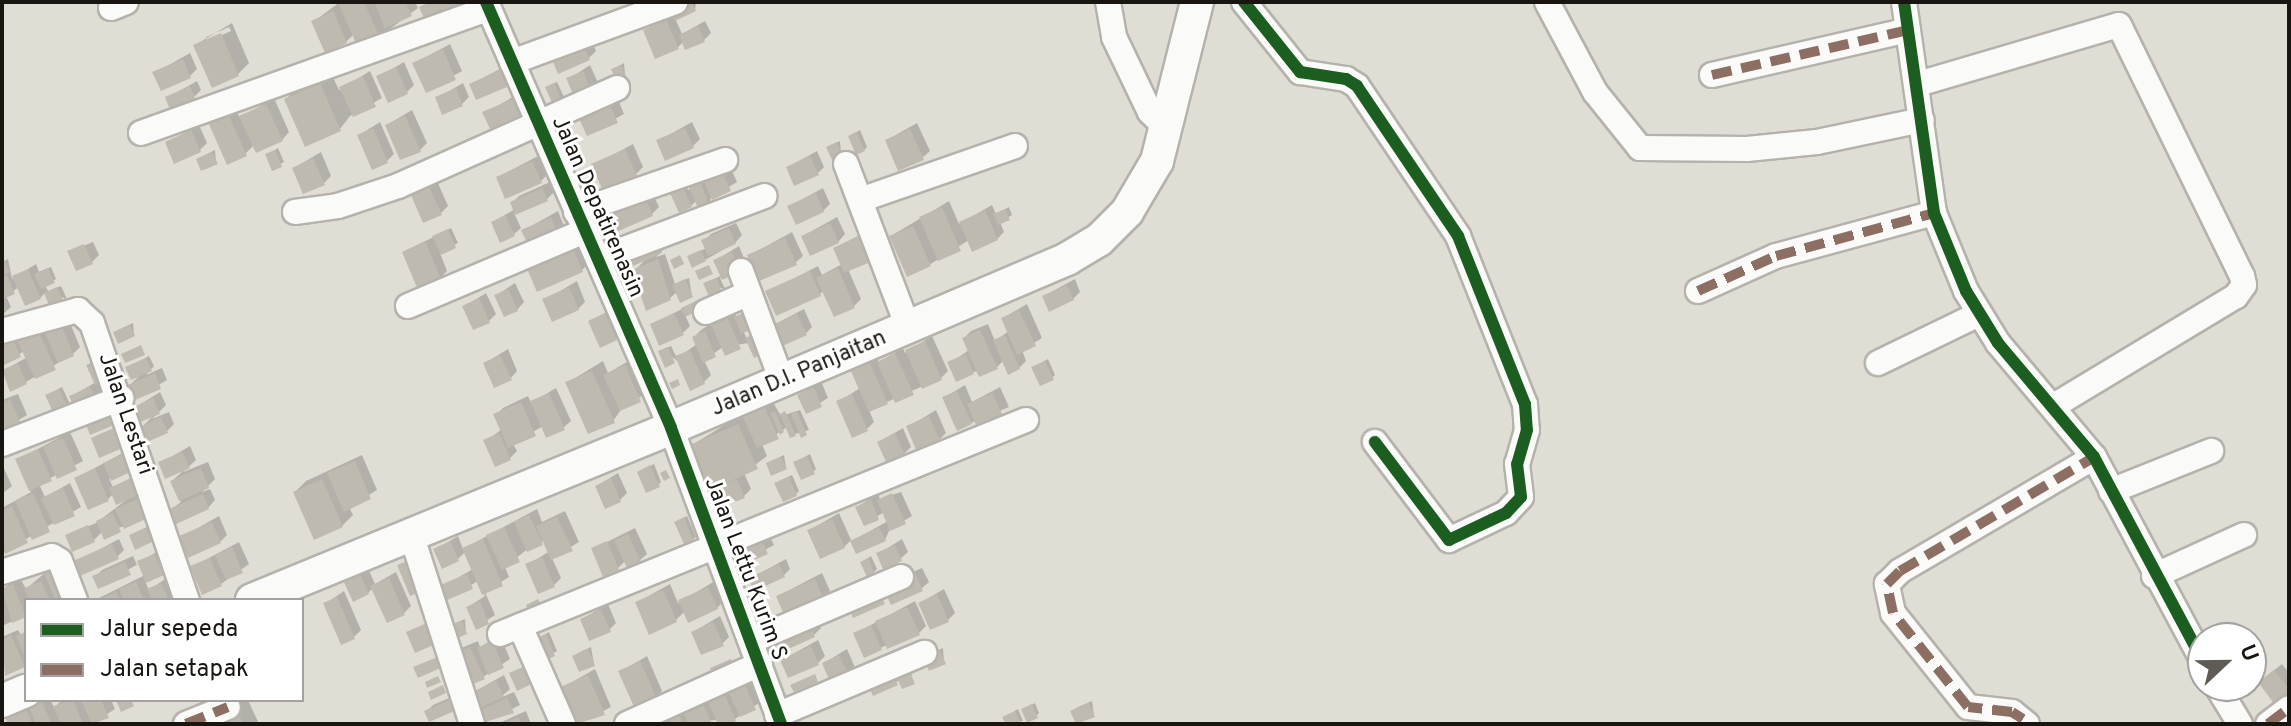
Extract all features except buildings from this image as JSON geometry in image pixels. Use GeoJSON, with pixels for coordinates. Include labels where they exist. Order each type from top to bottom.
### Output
{"type":"FeatureCollection","features":[{"type":"Feature","properties":{"kind":"main road","name":"Jalan D.I. Panjaitan"},"geometry":{"type":"LineString","coordinates":[[257,598],[412,537],[782,381],[1067,259],[1099,240],[1142,190],[1165,127],[1197,2]]}},
{"type":"Feature","properties":{"kind":"main road"},"geometry":{"type":"LineString","coordinates":[[2,701],[24,692]]}},
{"type":"Feature","properties":{"kind":"street"},"geometry":{"type":"LineString","coordinates":[[512,62],[675,2]]}},
{"type":"Feature","properties":{"kind":"street"},"geometry":{"type":"LineString","coordinates":[[1108,2],[1114,37],[1150,112],[1165,127]]}},
{"type":"Feature","properties":{"kind":"street"},"geometry":{"type":"LineString","coordinates":[[1244,2],[1300,72],[1346,79],[1357,86],[1458,236],[1525,404],[1527,430],[1517,464],[1521,497],[1506,513],[1449,540],[1375,442]]}},
{"type":"Feature","properties":{"kind":"street"},"geometry":{"type":"LineString","coordinates":[[1547,2],[1595,92],[1640,148],[1747,149],[1817,142],[1922,120]]}},
{"type":"Feature","properties":{"kind":"street"},"geometry":{"type":"LineString","coordinates":[[1904,2],[1934,213],[1977,315],[2094,457],[2154,576],[2187,633]]}},
{"type":"Feature","properties":{"kind":"street"},"geometry":{"type":"LineString","coordinates":[[141,133],[487,5]]}},
{"type":"Feature","properties":{"kind":"street","name":"Jalan Depatirenasin"},"geometry":{"type":"LineString","coordinates":[[487,5],[671,428]]}},
{"type":"Feature","properties":{"kind":"street"},"geometry":{"type":"LineString","coordinates":[[1918,84],[2119,25],[2242,276],[2244,285],[2236,296],[2054,406]]}},
{"type":"Feature","properties":{"kind":"street"},"geometry":{"type":"LineString","coordinates":[[1712,75],[1908,30]]}},
{"type":"Feature","properties":{"kind":"street"},"geometry":{"type":"LineString","coordinates":[[295,212],[338,206],[398,186],[536,121],[617,88]]}},
{"type":"Feature","properties":{"kind":"street"},"geometry":{"type":"LineString","coordinates":[[860,200],[1015,146]]}},
{"type":"Feature","properties":{"kind":"street"},"geometry":{"type":"LineString","coordinates":[[408,306],[581,222],[725,160]]}},
{"type":"Feature","properties":{"kind":"street"},"geometry":{"type":"LineString","coordinates":[[846,164],[908,327]]}},
{"type":"Feature","properties":{"kind":"street"},"geometry":{"type":"LineString","coordinates":[[598,259],[765,196]]}},
{"type":"Feature","properties":{"kind":"street"},"geometry":{"type":"LineString","coordinates":[[1698,291],[1776,256],[1934,213]]}},
{"type":"Feature","properties":{"kind":"street"},"geometry":{"type":"LineString","coordinates":[[706,312],[745,282],[782,381]]}},
{"type":"Feature","properties":{"kind":"street","name":"Jalan Lestari"},"geometry":{"type":"LineString","coordinates":[[2,331],[67,312],[85,313],[121,398],[186,598]]}},
{"type":"Feature","properties":{"kind":"street"},"geometry":{"type":"LineString","coordinates":[[1878,363],[1977,315]]}},
{"type":"Feature","properties":{"kind":"street"},"geometry":{"type":"LineString","coordinates":[[2,444],[121,398]]}},
{"type":"Feature","properties":{"kind":"street"},"geometry":{"type":"LineString","coordinates":[[563,724],[510,630],[1026,420]]}},
{"type":"Feature","properties":{"kind":"street","name":"Jalan Lettu Kurim S"},"geometry":{"type":"LineString","coordinates":[[671,428],[779,719]]}},
{"type":"Feature","properties":{"kind":"street"},"geometry":{"type":"LineString","coordinates":[[2111,491],[2211,451]]}},
{"type":"Feature","properties":{"kind":"street"},"geometry":{"type":"LineString","coordinates":[[2027,724],[2012,712],[1968,707],[1893,613],[1887,584],[1900,571],[2094,457]]}},
{"type":"Feature","properties":{"kind":"street"},"geometry":{"type":"LineString","coordinates":[[2154,576],[2244,535]]}},
{"type":"Feature","properties":{"kind":"street"},"geometry":{"type":"LineString","coordinates":[[412,537],[472,724]]}},
{"type":"Feature","properties":{"kind":"street"},"geometry":{"type":"LineString","coordinates":[[2,572],[52,556],[60,561],[74,598]]}},
{"type":"Feature","properties":{"kind":"street"},"geometry":{"type":"LineString","coordinates":[[751,641],[901,577]]}},
{"type":"Feature","properties":{"kind":"street"},"geometry":{"type":"LineString","coordinates":[[779,719],[924,653]]}},
{"type":"Feature","properties":{"kind":"street"},"geometry":{"type":"LineString","coordinates":[[627,724],[760,664]]}},
{"type":"Feature","properties":{"kind":"street"},"geometry":{"type":"LineString","coordinates":[[2227,702],[2240,724]]}},
{"type":"Feature","properties":{"kind":"street"},"geometry":{"type":"LineString","coordinates":[[186,724],[228,707]]}},
{"type":"Feature","properties":{"kind":"street"},"geometry":{"type":"LineString","coordinates":[[2268,724],[2289,708]]}},
{"type":"Feature","properties":{"kind":"marked path"},"geometry":{"type":"LineString","coordinates":[[1712,75],[1908,30]]}},
{"type":"Feature","properties":{"kind":"marked path"},"geometry":{"type":"LineString","coordinates":[[1698,291],[1776,256],[1934,213]]}},
{"type":"Feature","properties":{"kind":"marked path"},"geometry":{"type":"LineString","coordinates":[[2023,719],[2012,712],[1968,707],[1893,613],[1887,584],[1900,571],[2094,457]]}},
{"type":"Feature","properties":{"kind":"marked path"},"geometry":{"type":"LineString","coordinates":[[186,724],[228,707]]}},
{"type":"Feature","properties":{"kind":"marked path"},"geometry":{"type":"LineString","coordinates":[[2268,724],[2289,708]]}},
{"type":"Feature","properties":{"kind":"cycle path"},"geometry":{"type":"LineString","coordinates":[[486,2],[671,428],[781,724]]}},
{"type":"Feature","properties":{"kind":"cycle path"},"geometry":{"type":"LineString","coordinates":[[1244,2],[1300,72],[1346,79],[1357,86],[1458,236],[1525,404],[1527,430],[1517,464],[1521,497],[1506,513],[1449,540],[1375,442]]}},
{"type":"Feature","properties":{"kind":"cycle path"},"geometry":{"type":"LineString","coordinates":[[1904,2],[1934,213],[1966,291],[1998,343],[2094,457],[2187,631]]}}]}
